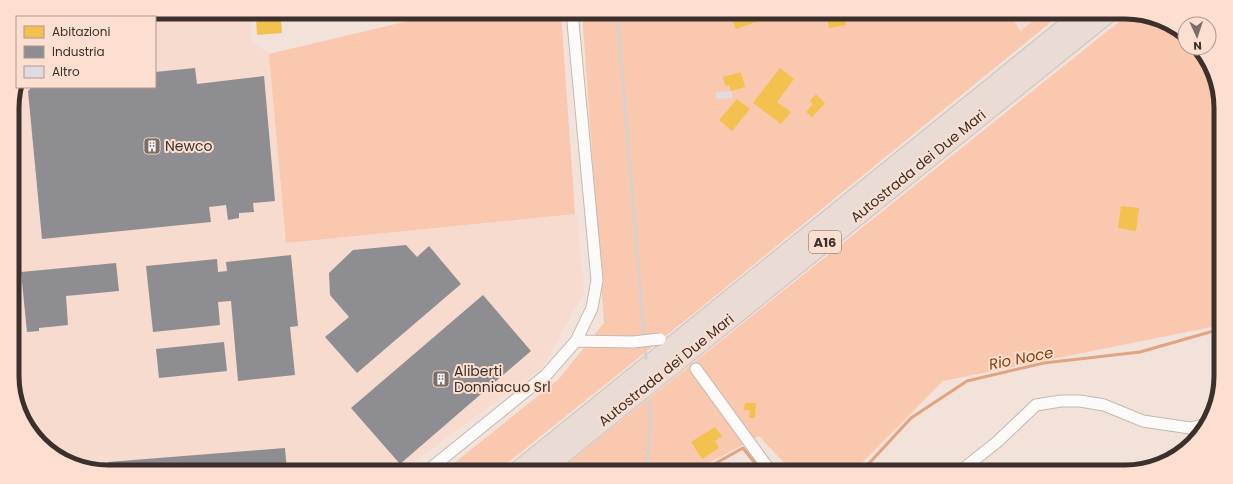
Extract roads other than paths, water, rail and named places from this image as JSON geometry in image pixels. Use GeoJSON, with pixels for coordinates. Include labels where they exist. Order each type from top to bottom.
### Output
{"type":"FeatureCollection","features":[{"type":"Feature","properties":{"kind":"highway","name":"Autostrada dei Due Mari"},"geometry":{"type":"LineString","coordinates":[[526,465],[1076,19]]}},
{"type":"Feature","properties":{"kind":"highway","name":"Autostrada dei Due Mari"},"geometry":{"type":"LineString","coordinates":[[549,465],[1100,19]]}},
{"type":"Feature","properties":{"kind":"street"},"geometry":{"type":"LineString","coordinates":[[435,465],[546,375],[576,341],[592,308],[597,280],[573,19]]}},
{"type":"Feature","properties":{"kind":"street"},"geometry":{"type":"LineString","coordinates":[[576,341],[633,342],[660,339]]}},
{"type":"Feature","properties":{"kind":"street"},"geometry":{"type":"LineString","coordinates":[[696,369],[766,465]]}},
{"type":"Feature","properties":{"kind":"street"},"geometry":{"type":"LineString","coordinates":[[968,465],[997,442],[1036,405],[1061,401],[1080,401],[1104,405],[1143,421],[1190,428],[1198,426]]}},
{"type":"Feature","properties":{"kind":"waterway","name":"Rio Noce"},"geometry":{"type":"LineString","coordinates":[[867,465],[911,418],[967,381],[1044,363],[1140,352],[1214,331]]}},
{"type":"Feature","properties":{"kind":"waterway","name":"Rio Noce"},"geometry":{"type":"LineString","coordinates":[[713,465],[743,448],[756,465]]}},
{"type":"Feature","properties":{"kind":"railway"},"geometry":{"type":"LineString","coordinates":[[618,19],[646,359]]}},
{"type":"Feature","properties":{"kind":"railway"},"geometry":{"type":"LineString","coordinates":[[647,465],[650,424],[649,402]]}},
{"type":"Feature","properties":{"kind":"place","name":"Newco"},"geometry":{"type":"Point","coordinates":[152,146]}},
{"type":"Feature","properties":{"kind":"place","name":"Aliberti Donniacuo Srl"},"geometry":{"type":"Point","coordinates":[441,379]}}]}
